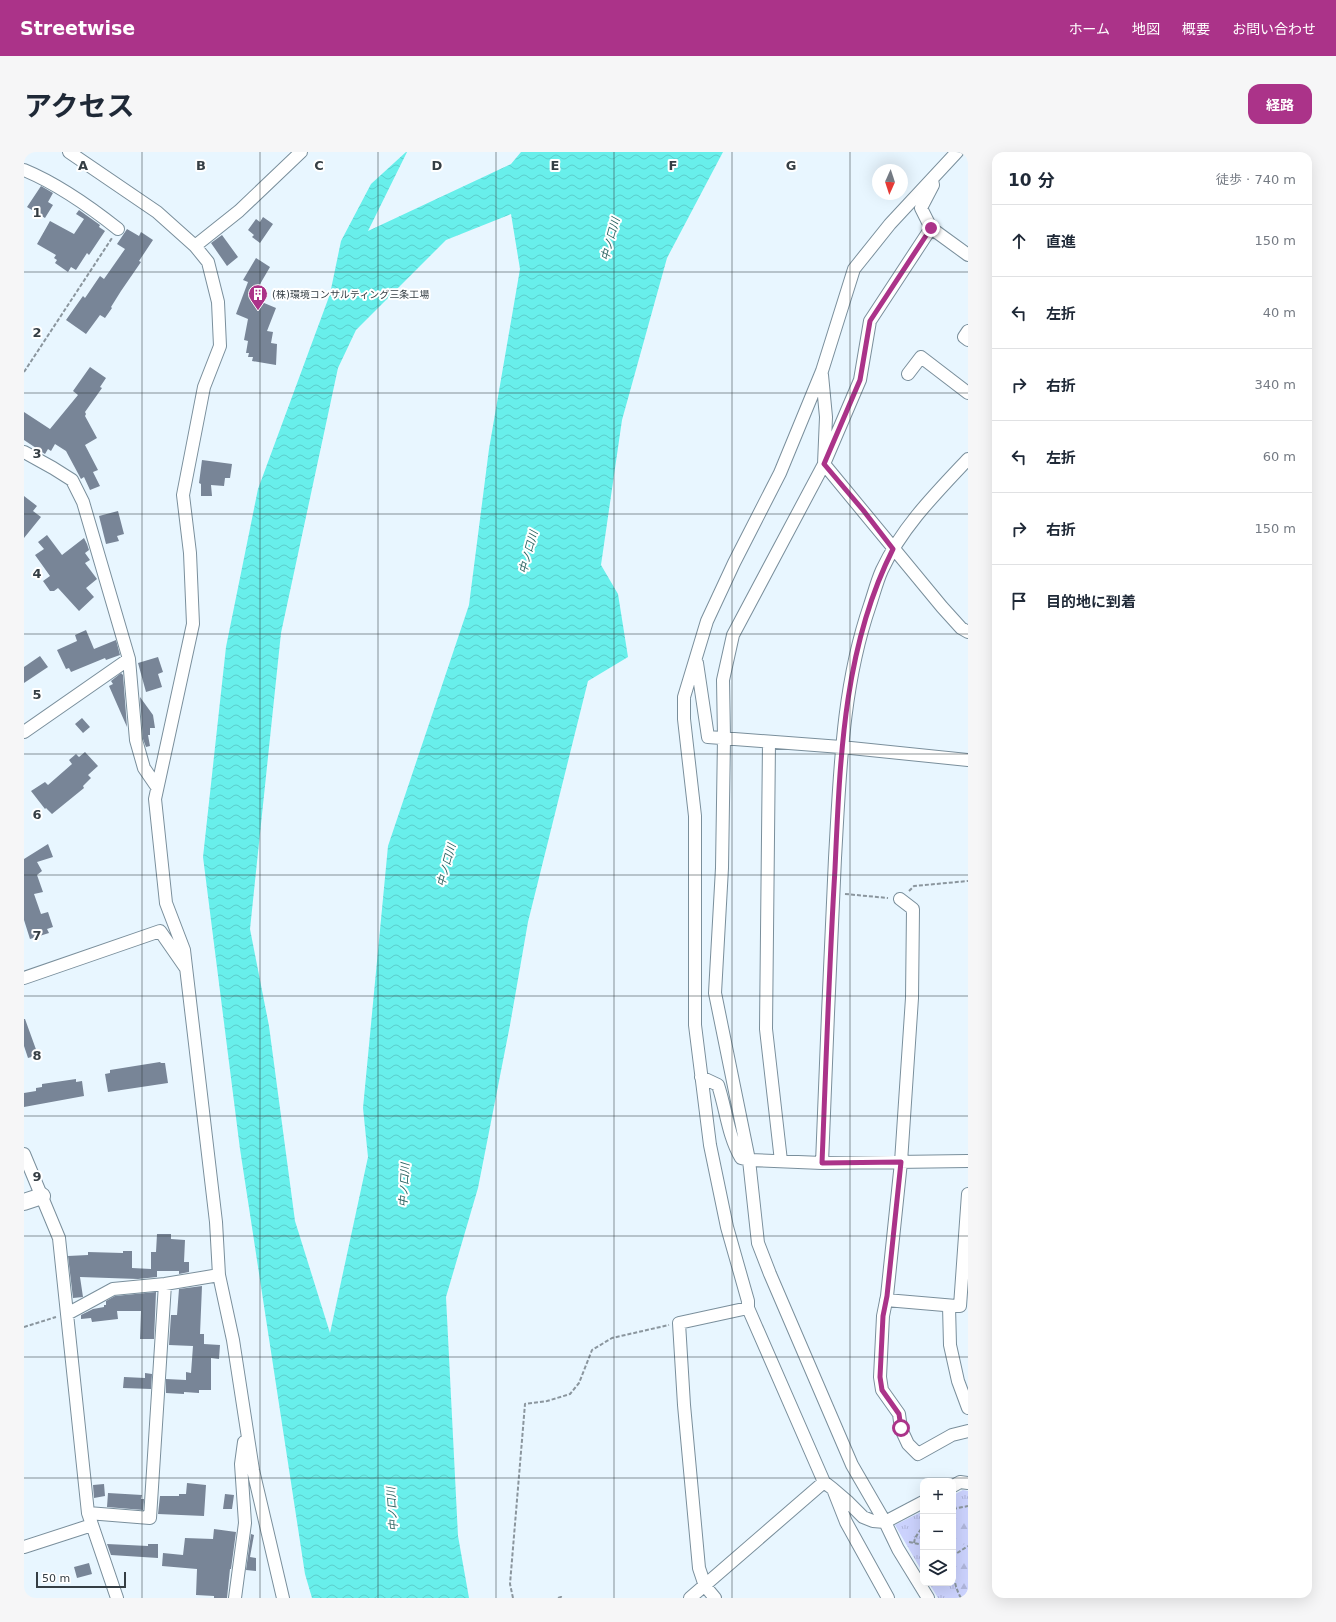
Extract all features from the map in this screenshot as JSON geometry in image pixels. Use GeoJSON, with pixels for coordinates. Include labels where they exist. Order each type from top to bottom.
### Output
{"type":"FeatureCollection","features":[{"type":"Feature","properties":{"kind":"street"},"geometry":{"type":"LineString","coordinates":[[69,152],[157,212],[195,246],[208,262],[218,302],[220,346],[204,387],[183,495],[190,553],[193,624],[155,799],[166,903],[184,950],[216,1222],[219,1275],[233,1340],[253,1470],[283,1598]]}},
{"type":"Feature","properties":{"kind":"street"},"geometry":{"type":"LineString","coordinates":[[195,246],[239,212],[301,152]]}},
{"type":"Feature","properties":{"kind":"street"},"geometry":{"type":"LineString","coordinates":[[888,1598],[846,1522],[748,1308],[748,1301],[727,1226],[710,1145],[695,1025],[695,816],[684,719],[684,697],[707,621],[734,563],[780,473],[822,371],[854,269],[890,224],[957,152]]}},
{"type":"Feature","properties":{"kind":"street"},"geometry":{"type":"LineString","coordinates":[[24,170],[45,179],[95,211],[118,229]]}},
{"type":"Feature","properties":{"kind":"street"},"geometry":{"type":"LineString","coordinates":[[932,179],[933,186],[921,208],[931,228],[968,255]]}},
{"type":"Feature","properties":{"kind":"street"},"geometry":{"type":"LineString","coordinates":[[928,1598],[898,1549],[885,1522],[852,1465],[758,1243],[749,1160],[715,993],[722,868],[724,738],[722,680],[733,635],[824,464],[860,380],[870,321],[931,228]]}},
{"type":"Feature","properties":{"kind":"street"},"geometry":{"type":"LineString","coordinates":[[968,331],[964,338],[968,340]]}},
{"type":"Feature","properties":{"kind":"street"},"geometry":{"type":"LineString","coordinates":[[908,374],[921,356],[968,393]]}},
{"type":"Feature","properties":{"kind":"street"},"geometry":{"type":"LineString","coordinates":[[822,371],[826,417],[824,464],[863,510],[893,549],[961,628],[968,632]]}},
{"type":"Feature","properties":{"kind":"street"},"geometry":{"type":"LineString","coordinates":[[24,452],[72,480],[83,502],[129,659],[136,740],[144,768],[157,787]]}},
{"type":"Feature","properties":{"kind":"street"},"geometry":{"type":"LineString","coordinates":[[822,1163],[841,747],[854,660],[881,572],[893,549],[920,511],[968,459]]}},
{"type":"Feature","properties":{"kind":"street"},"geometry":{"type":"LineString","coordinates":[[24,732],[129,659]]}},
{"type":"Feature","properties":{"kind":"street"},"geometry":{"type":"LineString","coordinates":[[696,659],[708,737],[841,747],[968,760]]}},
{"type":"Feature","properties":{"kind":"street"},"geometry":{"type":"LineString","coordinates":[[769,742],[766,1030],[781,1161]]}},
{"type":"Feature","properties":{"kind":"street"},"geometry":{"type":"LineString","coordinates":[[900,899],[913,909],[912,998],[901,1162],[883,1316],[880,1377],[882,1390],[899,1414],[901,1428],[908,1444],[918,1454],[952,1435],[968,1431]]}},
{"type":"Feature","properties":{"kind":"street"},"geometry":{"type":"LineString","coordinates":[[24,978],[160,931],[186,970]]}},
{"type":"Feature","properties":{"kind":"street"},"geometry":{"type":"LineString","coordinates":[[701,1077],[718,1084],[725,1104],[734,1146],[741,1158],[749,1160],[822,1163],[968,1161]]}},
{"type":"Feature","properties":{"kind":"street"},"geometry":{"type":"LineString","coordinates":[[24,1154],[59,1238],[88,1513],[117,1598]]}},
{"type":"Feature","properties":{"kind":"street"},"geometry":{"type":"LineString","coordinates":[[968,1194],[959,1306],[950,1345],[958,1381],[968,1408]]}},
{"type":"Feature","properties":{"kind":"street"},"geometry":{"type":"LineString","coordinates":[[24,1202],[42,1196]]}},
{"type":"Feature","properties":{"kind":"street"},"geometry":{"type":"LineString","coordinates":[[67,1314],[113,1289],[165,1284],[219,1275]]}},
{"type":"Feature","properties":{"kind":"street"},"geometry":{"type":"LineString","coordinates":[[88,1513],[150,1518],[165,1284]]}},
{"type":"Feature","properties":{"kind":"street"},"geometry":{"type":"LineString","coordinates":[[886,1300],[959,1306]]}},
{"type":"Feature","properties":{"kind":"street"},"geometry":{"type":"LineString","coordinates":[[715,1598],[705,1586],[699,1568],[684,1405],[679,1323],[748,1308]]}},
{"type":"Feature","properties":{"kind":"street"},"geometry":{"type":"LineString","coordinates":[[235,1598],[245,1523],[241,1464],[246,1429]]}},
{"type":"Feature","properties":{"kind":"street"},"geometry":{"type":"LineString","coordinates":[[956,1484],[960,1482],[968,1483]]}},
{"type":"Feature","properties":{"kind":"street"},"geometry":{"type":"LineString","coordinates":[[829,1486],[847,1500],[863,1517],[873,1522],[885,1522],[920,1504]]}},
{"type":"Feature","properties":{"kind":"street"},"geometry":{"type":"LineString","coordinates":[[690,1598],[829,1486]]}},
{"type":"Feature","properties":{"kind":"street"},"geometry":{"type":"LineString","coordinates":[[24,1547],[92,1525]]}},
{"type":"Feature","properties":{"kind":"path"},"geometry":{"type":"LineString","coordinates":[[24,372],[118,229]]}},
{"type":"Feature","properties":{"kind":"path"},"geometry":{"type":"LineString","coordinates":[[24,1327],[67,1314]]}},
{"type":"Feature","properties":{"kind":"path"},"geometry":{"type":"LineString","coordinates":[[513,1598],[510,1584],[525,1404],[547,1401],[570,1394],[579,1383],[592,1350],[612,1338],[679,1323]]}},
{"type":"Feature","properties":{"kind":"path"},"geometry":{"type":"LineString","coordinates":[[956,1508],[968,1506]]}},
{"type":"Feature","properties":{"kind":"path"},"geometry":{"type":"LineString","coordinates":[[914,1543],[915,1538],[920,1530]]}},
{"type":"Feature","properties":{"kind":"path"},"geometry":{"type":"LineString","coordinates":[[961,1598],[954,1583],[954,1555],[968,1546]]}},
{"type":"Feature","properties":{"kind":"path"},"geometry":{"type":"LineString","coordinates":[[558,1598],[563,1598]]}},
{"type":"Feature","properties":{"kind":"green space"},"geometry":{"type":"Polygon","coordinates":[[[963,1490],[968,1491],[968,1598],[938,1598],[931,1586],[956,1586],[956,1494],[963,1490]]]}},
{"type":"Feature","properties":{"kind":"green space"},"geometry":{"type":"Polygon","coordinates":[[[968,1509],[968,1542],[956,1549],[956,1514],[956,1512],[968,1509]]]}},
{"type":"Feature","properties":{"kind":"green space"},"geometry":{"type":"Polygon","coordinates":[[[920,1512],[920,1568],[895,1525],[920,1512]]]}},
{"type":"Feature","properties":{"kind":"green space"},"geometry":{"type":"Polygon","coordinates":[[[968,1551],[968,1598],[964,1598],[958,1582],[958,1557],[968,1551]]]}},
{"type":"Feature","properties":{"kind":"water","name":"中ノ口川"},"geometry":{"type":"Polygon","coordinates":[[[407,152],[368,231],[511,164],[521,152],[723,152],[667,258],[622,420],[601,565],[618,594],[628,657],[588,681],[528,922],[510,1025],[478,1188],[446,1297],[458,1536],[469,1598],[312,1598],[305,1574],[240,1149],[203,857],[226,647],[258,489],[330,294],[341,241],[371,184],[407,152]],[[511,214],[446,240],[356,330],[338,368],[281,633],[250,929],[269,1026],[295,1221],[330,1333],[368,1157],[363,1108],[388,846],[469,605],[489,449],[520,269],[511,214]]]}},
{"type":"Feature","properties":{"kind":"building"},"geometry":{"type":"Polygon","coordinates":[[[41,186],[53,193],[48,202],[53,205],[45,218],[27,207],[41,186]]]}},
{"type":"Feature","properties":{"kind":"building"},"geometry":{"type":"Polygon","coordinates":[[[79,210],[100,225],[99,227],[105,231],[89,255],[87,253],[76,270],[71,267],[68,272],[55,263],[57,260],[54,258],[56,255],[37,244],[50,221],[74,234],[84,219],[76,214],[79,210]]]}},
{"type":"Feature","properties":{"kind":"building"},"geometry":{"type":"Polygon","coordinates":[[[263,217],[273,224],[260,243],[252,237],[254,235],[248,230],[256,219],[260,222],[263,217]]]}},
{"type":"Feature","properties":{"kind":"building"},"geometry":{"type":"Polygon","coordinates":[[[127,229],[139,236],[141,232],[153,240],[139,261],[141,262],[105,318],[100,315],[86,334],[66,320],[83,296],[85,298],[100,276],[104,279],[125,249],[117,244],[127,229]]]}},
{"type":"Feature","properties":{"kind":"building"},"geometry":{"type":"Polygon","coordinates":[[[222,235],[238,257],[227,266],[211,243],[222,235]]]}},
{"type":"Feature","properties":{"kind":"building"},"geometry":{"type":"Polygon","coordinates":[[[256,258],[270,267],[252,298],[276,308],[267,331],[273,332],[271,343],[277,344],[276,365],[252,361],[253,357],[248,357],[249,353],[246,353],[248,341],[244,340],[248,319],[236,314],[248,282],[243,280],[256,258]]]}},
{"type":"Feature","properties":{"kind":"building"},"geometry":{"type":"Polygon","coordinates":[[[90,367],[106,378],[100,387],[102,388],[85,412],[85,416],[97,438],[85,445],[98,470],[93,472],[100,486],[90,490],[84,477],[81,479],[66,451],[55,444],[51,451],[48,449],[45,454],[24,440],[24,412],[50,429],[78,395],[73,391],[90,367]]]}},
{"type":"Feature","properties":{"kind":"building"},"geometry":{"type":"Polygon","coordinates":[[[202,460],[232,464],[230,478],[225,478],[224,486],[211,485],[212,496],[201,496],[201,484],[199,483],[202,460]]]}},
{"type":"Feature","properties":{"kind":"building"},"geometry":{"type":"Polygon","coordinates":[[[24,496],[37,506],[33,511],[41,517],[24,538],[24,496]]]}},
{"type":"Feature","properties":{"kind":"building"},"geometry":{"type":"Polygon","coordinates":[[[118,511],[124,534],[117,536],[119,541],[106,544],[99,516],[118,511]]]}},
{"type":"Feature","properties":{"kind":"building"},"geometry":{"type":"Polygon","coordinates":[[[47,535],[62,555],[84,538],[87,544],[89,550],[85,553],[90,560],[85,563],[97,579],[86,588],[94,597],[79,611],[58,588],[54,591],[50,591],[43,581],[50,576],[35,555],[44,549],[38,542],[47,535]]]}},
{"type":"Feature","properties":{"kind":"building"},"geometry":{"type":"Polygon","coordinates":[[[86,630],[94,649],[116,640],[120,655],[106,660],[105,658],[71,672],[69,668],[66,669],[57,650],[77,641],[75,635],[86,630]]]}},
{"type":"Feature","properties":{"kind":"building"},"geometry":{"type":"Polygon","coordinates":[[[40,656],[48,667],[24,683],[24,667],[40,656]]]}},
{"type":"Feature","properties":{"kind":"building"},"geometry":{"type":"Polygon","coordinates":[[[158,657],[163,672],[158,674],[162,687],[146,692],[138,663],[158,657]]]}},
{"type":"Feature","properties":{"kind":"building"},"geometry":{"type":"Polygon","coordinates":[[[121,673],[123,675],[127,727],[109,686],[113,684],[111,681],[121,673]]]}},
{"type":"Feature","properties":{"kind":"building"},"geometry":{"type":"Polygon","coordinates":[[[140,697],[153,715],[155,728],[150,728],[150,735],[148,735],[150,746],[146,747],[143,739],[140,697]]]}},
{"type":"Feature","properties":{"kind":"building"},"geometry":{"type":"Polygon","coordinates":[[[82,718],[90,727],[83,733],[75,724],[82,718]]]}},
{"type":"Feature","properties":{"kind":"building"},"geometry":{"type":"Polygon","coordinates":[[[85,752],[98,766],[88,775],[91,778],[83,786],[84,788],[52,814],[46,808],[45,809],[31,791],[45,782],[48,785],[72,764],[69,760],[76,754],[79,757],[85,752]]]}},
{"type":"Feature","properties":{"kind":"building"},"geometry":{"type":"Polygon","coordinates":[[[48,844],[53,857],[37,862],[42,871],[37,875],[43,892],[34,894],[41,914],[48,912],[53,927],[47,929],[49,933],[30,939],[24,920],[24,859],[48,844]]]}},
{"type":"Feature","properties":{"kind":"building"},"geometry":{"type":"Polygon","coordinates":[[[24,1019],[38,1055],[28,1058],[24,1046],[24,1019]]]}},
{"type":"Feature","properties":{"kind":"building"},"geometry":{"type":"Polygon","coordinates":[[[160,1062],[165,1063],[168,1083],[108,1092],[105,1074],[110,1073],[110,1070],[160,1062]]]}},
{"type":"Feature","properties":{"kind":"building"},"geometry":{"type":"Polygon","coordinates":[[[76,1079],[76,1082],[82,1081],[84,1096],[24,1107],[24,1093],[36,1091],[36,1088],[42,1087],[42,1084],[76,1079]]]}},
{"type":"Feature","properties":{"kind":"building"},"geometry":{"type":"Polygon","coordinates":[[[157,1234],[171,1234],[171,1239],[185,1240],[184,1262],[189,1262],[189,1272],[179,1274],[179,1271],[157,1271],[157,1277],[138,1279],[80,1277],[83,1297],[73,1298],[68,1256],[88,1255],[88,1252],[123,1253],[123,1251],[132,1251],[132,1268],[151,1269],[151,1252],[156,1252],[157,1234]]]}},
{"type":"Feature","properties":{"kind":"building"},"geometry":{"type":"Polygon","coordinates":[[[202,1286],[200,1334],[204,1334],[204,1344],[220,1345],[219,1359],[211,1358],[211,1390],[199,1390],[199,1393],[184,1392],[184,1394],[166,1393],[166,1379],[186,1380],[186,1372],[191,1373],[193,1346],[169,1345],[171,1315],[177,1315],[179,1289],[202,1286]]]}},
{"type":"Feature","properties":{"kind":"building"},"geometry":{"type":"Polygon","coordinates":[[[156,1292],[154,1339],[140,1339],[141,1311],[117,1311],[118,1319],[92,1322],[91,1318],[81,1319],[81,1315],[93,1309],[104,1307],[104,1305],[106,1305],[106,1301],[115,1296],[156,1292]]]}},
{"type":"Feature","properties":{"kind":"building"},"geometry":{"type":"Polygon","coordinates":[[[145,1373],[152,1374],[151,1389],[123,1388],[124,1377],[145,1378],[145,1373]]]}},
{"type":"Feature","properties":{"kind":"building"},"geometry":{"type":"Polygon","coordinates":[[[187,1483],[206,1485],[204,1516],[158,1514],[160,1496],[179,1496],[179,1494],[186,1494],[187,1483]]]}},
{"type":"Feature","properties":{"kind":"building"},"geometry":{"type":"Polygon","coordinates":[[[104,1484],[105,1496],[94,1498],[93,1485],[104,1484]]]}},
{"type":"Feature","properties":{"kind":"building"},"geometry":{"type":"Polygon","coordinates":[[[108,1493],[142,1495],[141,1499],[144,1499],[143,1510],[107,1507],[108,1493]]]}},
{"type":"Feature","properties":{"kind":"building"},"geometry":{"type":"Polygon","coordinates":[[[225,1494],[234,1495],[232,1509],[223,1509],[225,1494]]]}},
{"type":"Feature","properties":{"kind":"building"},"geometry":{"type":"Polygon","coordinates":[[[214,1529],[236,1532],[227,1598],[214,1598],[214,1596],[196,1595],[197,1569],[162,1566],[163,1553],[183,1555],[185,1538],[213,1539],[214,1529]]]}},
{"type":"Feature","properties":{"kind":"building"},"geometry":{"type":"Polygon","coordinates":[[[251,1534],[254,1535],[250,1557],[256,1558],[256,1571],[246,1570],[251,1534]]]}},
{"type":"Feature","properties":{"kind":"building"},"geometry":{"type":"Polygon","coordinates":[[[107,1544],[148,1546],[148,1544],[158,1544],[158,1558],[111,1555],[107,1544]]]}},
{"type":"Feature","properties":{"kind":"building"},"geometry":{"type":"Polygon","coordinates":[[[89,1563],[92,1574],[77,1578],[74,1567],[89,1563]]]}},
{"type":"Feature","properties":{"kind":"place","name":"(株)環境コンサルティング三条工場"},"geometry":{"type":"Point","coordinates":[258,311]}},
{"type":"Feature","properties":{"kind":"route"},"geometry":{"type":"LineString","coordinates":[[901,1428],[899,1414],[882,1390],[880,1377],[883,1316],[887,1296],[901,1162],[822,1163],[833,893],[841,747],[854,660],[881,572],[893,549],[863,510],[824,464],[860,380],[870,321],[931,228]]}}]}
